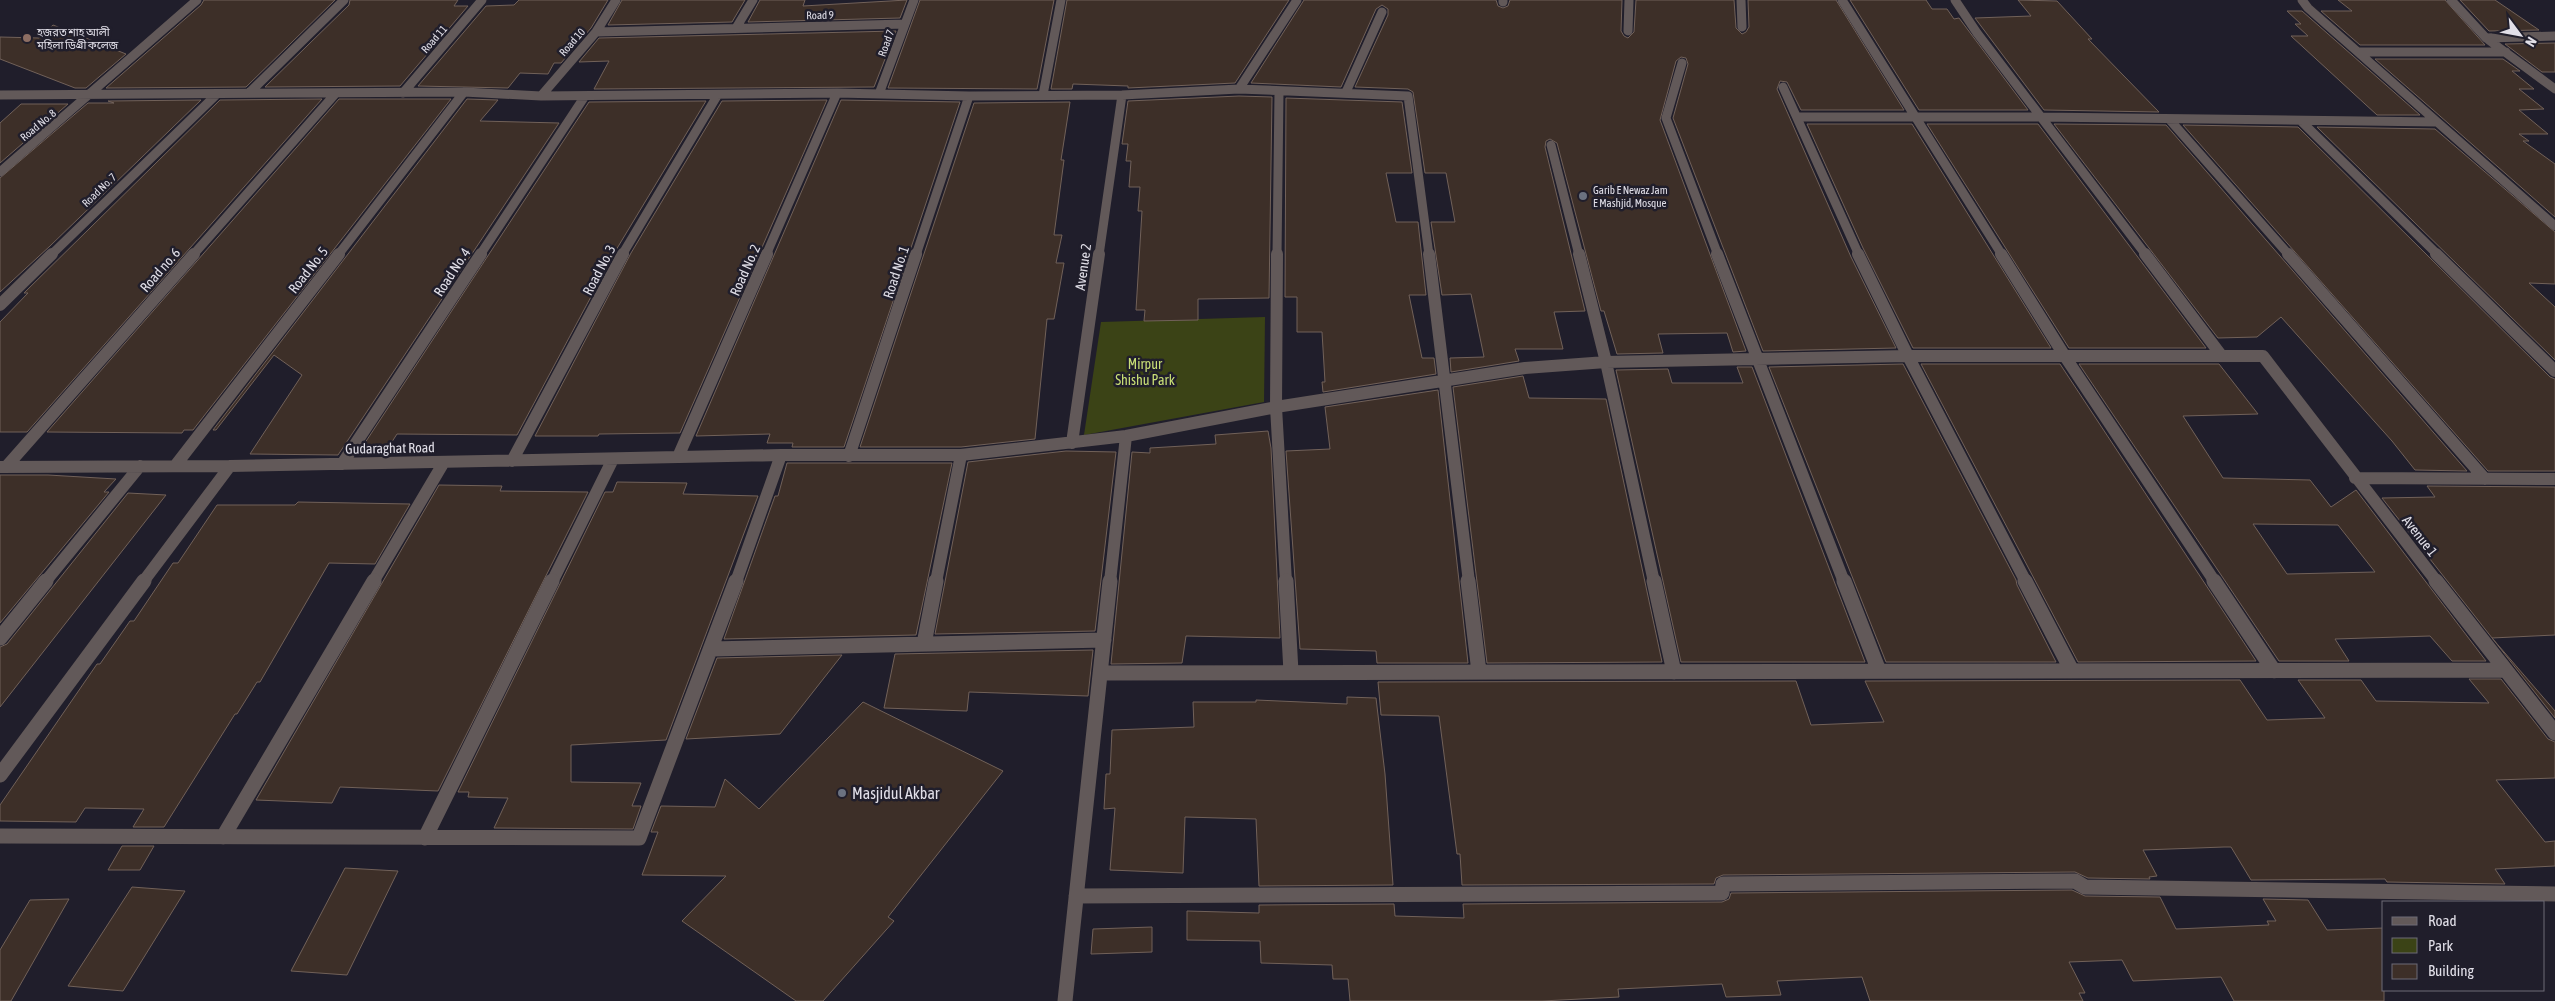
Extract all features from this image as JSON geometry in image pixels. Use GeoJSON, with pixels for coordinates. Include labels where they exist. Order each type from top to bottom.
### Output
{"type":"FeatureCollection","features":[{"type":"Feature","properties":{"kind":"street","name":"Road No. 8"},"geometry":{"type":"LineString","coordinates":[[0,172],[197,0]]}},
{"type":"Feature","properties":{"kind":"street"},"geometry":{"type":"LineString","coordinates":[[249,93],[344,0]]}},
{"type":"Feature","properties":{"kind":"street","name":"Road 11"},"geometry":{"type":"LineString","coordinates":[[403,93],[482,0]]}},
{"type":"Feature","properties":{"kind":"street","name":"Road 10"},"geometry":{"type":"LineString","coordinates":[[541,96],[596,32],[616,0]]}},
{"type":"Feature","properties":{"kind":"street"},"geometry":{"type":"LineString","coordinates":[[736,28],[754,0]]}},
{"type":"Feature","properties":{"kind":"street","name":"Road 7"},"geometry":{"type":"LineString","coordinates":[[879,94],[914,0]]}},
{"type":"Feature","properties":{"kind":"street"},"geometry":{"type":"LineString","coordinates":[[1044,95],[1061,0]]}},
{"type":"Feature","properties":{"kind":"street"},"geometry":{"type":"LineString","coordinates":[[1239,89],[1297,0]]}},
{"type":"Feature","properties":{"kind":"street"},"geometry":{"type":"LineString","coordinates":[[1628,31],[1629,0]]}},
{"type":"Feature","properties":{"kind":"street"},"geometry":{"type":"LineString","coordinates":[[1741,0],[1742,26]]}},
{"type":"Feature","properties":{"kind":"street"},"geometry":{"type":"LineString","coordinates":[[1842,0],[2064,355],[2274,671]]}},
{"type":"Feature","properties":{"kind":"street"},"geometry":{"type":"LineString","coordinates":[[1955,0],[1977,33],[2221,355]]}},
{"type":"Feature","properties":{"kind":"street"},"geometry":{"type":"LineString","coordinates":[[2302,0],[2308,8],[2555,226]]}},
{"type":"Feature","properties":{"kind":"street"},"geometry":{"type":"LineString","coordinates":[[2451,0],[2486,38],[2555,88]]}},
{"type":"Feature","properties":{"kind":"street"},"geometry":{"type":"LineString","coordinates":[[1346,92],[1382,12]]}},
{"type":"Feature","properties":{"kind":"street","name":"Road 9"},"geometry":{"type":"LineString","coordinates":[[596,32],[905,24]]}},
{"type":"Feature","properties":{"kind":"street"},"geometry":{"type":"LineString","coordinates":[[2486,38],[2555,36]]}},
{"type":"Feature","properties":{"kind":"street"},"geometry":{"type":"LineString","coordinates":[[2358,52],[2506,52]]}},
{"type":"Feature","properties":{"kind":"street"},"geometry":{"type":"LineString","coordinates":[[1682,63],[1666,118],[1756,358],[1880,671]]}},
{"type":"Feature","properties":{"kind":"street"},"geometry":{"type":"LineString","coordinates":[[1783,87],[1798,116],[1839,215],[1908,356],[2072,671]]}},
{"type":"Feature","properties":{"kind":"street"},"geometry":{"type":"LineString","coordinates":[[0,95],[464,92],[541,96],[717,96],[837,93],[969,96],[1122,95],[1239,89],[1408,96],[1445,379],[1479,672]]}},
{"type":"Feature","properties":{"kind":"street","name":"Road No. 5"},"geometry":{"type":"LineString","coordinates":[[175,466],[464,92]]}},
{"type":"Feature","properties":{"kind":"street"},"geometry":{"type":"LineString","coordinates":[[1279,92],[1276,407],[1291,672]]}},
{"type":"Feature","properties":{"kind":"street","name":"Road no. 6"},"geometry":{"type":"LineString","coordinates":[[3,467],[336,93]]}},
{"type":"Feature","properties":{"kind":"street","name":"Road No. 2"},"geometry":{"type":"LineString","coordinates":[[678,457],[837,93]]}},
{"type":"Feature","properties":{"kind":"street","name":"Road No. 7"},"geometry":{"type":"LineString","coordinates":[[0,305],[217,94]]}},
{"type":"Feature","properties":{"kind":"street","name":"Avenue 2"},"geometry":{"type":"LineString","coordinates":[[1072,443],[1122,95]]}},
{"type":"Feature","properties":{"kind":"street","name":"Road No. 4"},"geometry":{"type":"LineString","coordinates":[[342,464],[584,96]]}},
{"type":"Feature","properties":{"kind":"street","name":"Road No. 3"},"geometry":{"type":"LineString","coordinates":[[512,461],[638,228],[717,96]]}},
{"type":"Feature","properties":{"kind":"street","name":"Road No. 1"},"geometry":{"type":"LineString","coordinates":[[849,456],[969,96]]}},
{"type":"Feature","properties":{"kind":"street"},"geometry":{"type":"LineString","coordinates":[[1798,116],[2437,122]]}},
{"type":"Feature","properties":{"kind":"street"},"geometry":{"type":"LineString","coordinates":[[2169,119],[2485,479]]}},
{"type":"Feature","properties":{"kind":"street"},"geometry":{"type":"LineString","coordinates":[[2302,122],[2555,371]]}},
{"type":"Feature","properties":{"kind":"street"},"geometry":{"type":"LineString","coordinates":[[1551,145],[1606,362],[1674,672]]}},
{"type":"Feature","properties":{"kind":"street","name":"Gudaraghat Road"},"geometry":{"type":"LineString","coordinates":[[3,467],[230,466],[781,455],[961,455],[1126,436],[1276,407],[1445,379],[1606,362],[1908,356],[2263,356]]}},
{"type":"Feature","properties":{"kind":"street","name":"Avenue 1"},"geometry":{"type":"LineString","coordinates":[[2263,356],[2355,478],[2555,734]]}},
{"type":"Feature","properties":{"kind":"street"},"geometry":{"type":"LineString","coordinates":[[1065,1001],[1126,436]]}},
{"type":"Feature","properties":{"kind":"street"},"geometry":{"type":"LineString","coordinates":[[0,836],[639,838],[712,649],[781,455]]}},
{"type":"Feature","properties":{"kind":"street"},"geometry":{"type":"LineString","coordinates":[[924,644],[961,455]]}},
{"type":"Feature","properties":{"kind":"street"},"geometry":{"type":"LineString","coordinates":[[425,838],[613,459]]}},
{"type":"Feature","properties":{"kind":"street"},"geometry":{"type":"LineString","coordinates":[[223,837],[444,462]]}},
{"type":"Feature","properties":{"kind":"street"},"geometry":{"type":"LineString","coordinates":[[0,638],[140,466]]}},
{"type":"Feature","properties":{"kind":"street"},"geometry":{"type":"LineString","coordinates":[[0,775],[230,466]]}},
{"type":"Feature","properties":{"kind":"street"},"geometry":{"type":"LineString","coordinates":[[2355,478],[2555,479]]}},
{"type":"Feature","properties":{"kind":"street"},"geometry":{"type":"LineString","coordinates":[[712,649],[1104,640]]}},
{"type":"Feature","properties":{"kind":"street"},"geometry":{"type":"LineString","coordinates":[[1100,673],[2505,670]]}},
{"type":"Feature","properties":{"kind":"street"},"geometry":{"type":"LineString","coordinates":[[1076,896],[1722,893],[1723,884],[2065,881],[2075,881],[2085,887],[2555,894]]}},
{"type":"Feature","properties":{"kind":"green space","name":"Mirpur Shishu Park"},"geometry":{"type":"Polygon","coordinates":[[[1265,317],[1264,402],[1084,435],[1101,322],[1265,317]]]}},
{"type":"Feature","properties":{"kind":"building"},"geometry":{"type":"Polygon","coordinates":[[[204,0],[335,0],[246,87],[106,88],[201,5],[204,0]]]}},
{"type":"Feature","properties":{"kind":"building"},"geometry":{"type":"Polygon","coordinates":[[[350,0],[458,0],[454,6],[468,6],[400,86],[265,87],[349,5],[350,0]]]}},
{"type":"Feature","properties":{"kind":"building"},"geometry":{"type":"Polygon","coordinates":[[[519,0],[608,0],[591,28],[561,63],[554,63],[548,74],[520,73],[508,88],[418,86],[486,6],[514,5],[519,0]]]}},
{"type":"Feature","properties":{"kind":"building"},"geometry":{"type":"Polygon","coordinates":[[[622,0],[745,0],[732,22],[608,25],[622,0]]]}},
{"type":"Feature","properties":{"kind":"building"},"geometry":{"type":"Polygon","coordinates":[[[760,0],[805,0],[803,6],[907,0],[900,18],[748,22],[760,0]]]}},
{"type":"Feature","properties":{"kind":"building"},"geometry":{"type":"Polygon","coordinates":[[[920,0],[1054,0],[1037,89],[888,88],[920,0]]]}},
{"type":"Feature","properties":{"kind":"building"},"geometry":{"type":"Polygon","coordinates":[[[1067,0],[1289,0],[1235,83],[1128,88],[1128,86],[1073,84],[1072,89],[1051,89],[1067,0]]]}},
{"type":"Feature","properties":{"kind":"building"},"geometry":{"type":"Polygon","coordinates":[[[1304,0],[1496,0],[1498,6],[1503,8],[1508,6],[1510,0],[1622,0],[1621,31],[1628,38],[1634,32],[1636,0],[1734,0],[1736,28],[1742,34],[1749,27],[1748,0],[1836,0],[1904,110],[1801,110],[1787,82],[1780,81],[1777,89],[1851,257],[1896,348],[1763,351],[1673,118],[1688,64],[1686,58],[1681,57],[1676,61],[1660,120],[1746,351],[1733,352],[1727,333],[1658,334],[1663,353],[1617,354],[1604,311],[1601,311],[1557,143],[1550,139],[1546,141],[1545,147],[1585,311],[1554,312],[1563,349],[1515,349],[1519,361],[1451,372],[1450,358],[1484,357],[1471,294],[1442,295],[1431,222],[1455,222],[1446,173],[1425,173],[1413,92],[1408,89],[1355,87],[1388,15],[1388,9],[1382,5],[1376,9],[1341,87],[1251,83],[1304,0]]]}},
{"type":"Feature","properties":{"kind":"building"},"geometry":{"type":"Polygon","coordinates":[[[1850,0],[1926,0],[1932,9],[1947,9],[1954,19],[1959,18],[2028,110],[1919,110],[1850,0]]]}},
{"type":"Feature","properties":{"kind":"building"},"geometry":{"type":"Polygon","coordinates":[[[2018,0],[2057,1],[2092,39],[2088,39],[2159,112],[2044,110],[1975,18],[2031,16],[2018,0]]]}},
{"type":"Feature","properties":{"kind":"building"},"geometry":{"type":"Polygon","coordinates":[[[2338,0],[2445,0],[2485,45],[2360,45],[2321,11],[2352,11],[2338,0]]]}},
{"type":"Feature","properties":{"kind":"building"},"geometry":{"type":"Polygon","coordinates":[[[2460,0],[2495,0],[2539,30],[2489,31],[2460,0]]]}},
{"type":"Feature","properties":{"kind":"building"},"geometry":{"type":"Polygon","coordinates":[[[2287,11],[2302,11],[2420,115],[2377,115],[2291,36],[2308,36],[2295,24],[2301,24],[2287,11]]]}},
{"type":"Feature","properties":{"kind":"building"},"geometry":{"type":"Polygon","coordinates":[[[53,25],[126,54],[86,88],[75,88],[0,59],[0,37],[39,38],[53,25]]]}},
{"type":"Feature","properties":{"kind":"building"},"geometry":{"type":"Polygon","coordinates":[[[896,31],[874,87],[594,89],[609,61],[579,62],[599,38],[896,31]]]}},
{"type":"Feature","properties":{"kind":"building"},"geometry":{"type":"Polygon","coordinates":[[[2555,43],[2555,72],[2542,72],[2505,44],[2555,43]]]}},
{"type":"Feature","properties":{"kind":"building"},"geometry":{"type":"Polygon","coordinates":[[[2375,59],[2503,59],[2520,71],[2512,71],[2534,89],[2519,89],[2544,109],[2519,110],[2548,134],[2519,134],[2529,141],[2523,141],[2555,164],[2555,217],[2375,59]]]}},
{"type":"Feature","properties":{"kind":"building"},"geometry":{"type":"Polygon","coordinates":[[[1239,96],[1272,97],[1269,298],[1198,299],[1198,320],[1144,321],[1145,310],[1136,310],[1142,211],[1138,211],[1140,187],[1129,187],[1131,161],[1126,161],[1128,144],[1122,144],[1128,101],[1239,96]]]}},
{"type":"Feature","properties":{"kind":"building"},"geometry":{"type":"Polygon","coordinates":[[[1286,98],[1402,102],[1412,173],[1386,173],[1396,222],[1418,222],[1426,295],[1409,295],[1422,358],[1434,358],[1436,374],[1323,392],[1322,382],[1325,382],[1322,332],[1297,332],[1297,297],[1285,297],[1286,98]]]}},
{"type":"Feature","properties":{"kind":"building"},"geometry":{"type":"Polygon","coordinates":[[[322,99],[27,432],[0,432],[0,322],[28,293],[24,293],[220,100],[322,99]]]}},
{"type":"Feature","properties":{"kind":"building"},"geometry":{"type":"Polygon","coordinates":[[[339,99],[451,99],[193,430],[184,430],[182,433],[47,432],[339,99]]]}},
{"type":"Feature","properties":{"kind":"building"},"geometry":{"type":"Polygon","coordinates":[[[467,99],[498,100],[480,121],[559,123],[338,455],[250,454],[302,375],[274,355],[216,430],[213,430],[467,99]]]}},
{"type":"Feature","properties":{"kind":"building"},"geometry":{"type":"Polygon","coordinates":[[[201,100],[0,292],[0,178],[88,103],[201,100]]]}},
{"type":"Feature","properties":{"kind":"building"},"geometry":{"type":"Polygon","coordinates":[[[827,100],[680,433],[535,436],[631,253],[722,101],[827,100]]]}},
{"type":"Feature","properties":{"kind":"building"},"geometry":{"type":"Polygon","coordinates":[[[841,100],[960,102],[844,447],[792,447],[793,443],[767,443],[770,434],[696,436],[841,100]]]}},
{"type":"Feature","properties":{"kind":"building"},"geometry":{"type":"Polygon","coordinates":[[[706,101],[616,250],[517,435],[397,434],[384,454],[357,455],[589,102],[706,101]]]}},
{"type":"Feature","properties":{"kind":"building"},"geometry":{"type":"Polygon","coordinates":[[[1070,102],[1061,160],[1064,160],[1054,235],[1062,235],[1056,263],[1064,263],[1054,319],[1047,319],[1035,439],[961,447],[860,447],[974,103],[1070,102]]]}},
{"type":"Feature","properties":{"kind":"building"},"geometry":{"type":"Polygon","coordinates":[[[21,104],[68,104],[0,163],[0,123],[21,104]]]}},
{"type":"Feature","properties":{"kind":"building"},"geometry":{"type":"Polygon","coordinates":[[[1807,124],[1912,124],[2051,348],[1913,348],[1863,248],[1807,124]]]}},
{"type":"Feature","properties":{"kind":"building"},"geometry":{"type":"Polygon","coordinates":[[[1927,124],[2038,124],[2206,348],[2069,348],[1927,124]]]}},
{"type":"Feature","properties":{"kind":"building"},"geometry":{"type":"Polygon","coordinates":[[[2054,124],[2166,125],[2467,471],[2415,470],[2392,441],[2281,317],[2257,337],[2218,338],[2054,124]]]}},
{"type":"Feature","properties":{"kind":"building"},"geometry":{"type":"Polygon","coordinates":[[[2183,125],[2298,127],[2550,377],[2555,379],[2555,471],[2488,471],[2183,125]]]}},
{"type":"Feature","properties":{"kind":"building"},"geometry":{"type":"Polygon","coordinates":[[[2317,127],[2435,129],[2555,232],[2555,284],[2529,283],[2555,307],[2555,360],[2317,127]]]}},
{"type":"Feature","properties":{"kind":"building"},"geometry":{"type":"Polygon","coordinates":[[[1903,364],[2016,580],[2056,662],[1886,662],[1769,367],[1903,364]]]}},
{"type":"Feature","properties":{"kind":"building"},"geometry":{"type":"Polygon","coordinates":[[[1921,364],[2060,364],[2256,661],[2078,662],[1921,364]]]}},
{"type":"Feature","properties":{"kind":"building"},"geometry":{"type":"Polygon","coordinates":[[[2079,364],[2219,364],[2258,414],[2183,416],[2223,478],[2310,480],[2331,507],[2356,490],[2486,661],[2452,661],[2430,636],[2335,639],[2349,661],[2279,661],[2079,364]],[[2253,524],[2287,574],[2375,572],[2338,525],[2253,524]]]}},
{"type":"Feature","properties":{"kind":"building"},"geometry":{"type":"Polygon","coordinates":[[[1737,367],[1752,367],[1865,662],[1681,662],[1616,370],[1668,369],[1672,383],[1743,383],[1737,367]]]}},
{"type":"Feature","properties":{"kind":"building"},"geometry":{"type":"Polygon","coordinates":[[[1523,376],[1529,398],[1606,399],[1662,662],[1487,663],[1453,387],[1523,376]]]}},
{"type":"Feature","properties":{"kind":"building"},"geometry":{"type":"Polygon","coordinates":[[[1438,390],[1468,663],[1377,663],[1376,651],[1300,649],[1286,451],[1330,449],[1325,407],[1438,390]]]}},
{"type":"Feature","properties":{"kind":"building"},"geometry":{"type":"Polygon","coordinates":[[[1268,431],[1271,448],[1280,638],[1186,636],[1182,663],[1111,664],[1132,452],[1150,453],[1150,448],[1216,444],[1215,435],[1268,431]]]}},
{"type":"Feature","properties":{"kind":"building"},"geometry":{"type":"Polygon","coordinates":[[[1066,451],[1116,452],[1095,631],[935,634],[968,462],[1066,451]]]}},
{"type":"Feature","properties":{"kind":"building"},"geometry":{"type":"Polygon","coordinates":[[[787,463],[952,463],[916,635],[724,639],[775,496],[778,496],[787,463]]]}},
{"type":"Feature","properties":{"kind":"building"},"geometry":{"type":"Polygon","coordinates":[[[0,475],[48,475],[116,479],[104,492],[109,492],[0,623],[0,475]]]}},
{"type":"Feature","properties":{"kind":"building"},"geometry":{"type":"Polygon","coordinates":[[[617,482],[687,483],[683,494],[758,496],[666,740],[571,745],[571,782],[641,783],[632,806],[641,806],[633,829],[494,828],[508,798],[468,797],[469,792],[458,792],[605,492],[613,492],[617,482]]]}},
{"type":"Feature","properties":{"kind":"building"},"geometry":{"type":"Polygon","coordinates":[[[439,485],[502,486],[500,491],[588,492],[438,791],[340,787],[332,803],[256,800],[439,485]]]}},
{"type":"Feature","properties":{"kind":"building"},"geometry":{"type":"Polygon","coordinates":[[[2427,486],[2555,487],[2555,635],[2492,638],[2382,498],[2435,497],[2427,486]]]}},
{"type":"Feature","properties":{"kind":"building"},"geometry":{"type":"Polygon","coordinates":[[[128,493],[166,495],[0,707],[0,647],[7,644],[128,493]]]}},
{"type":"Feature","properties":{"kind":"building"},"geometry":{"type":"Polygon","coordinates":[[[298,502],[410,504],[375,564],[329,563],[260,682],[257,682],[237,714],[235,714],[164,827],[133,827],[144,809],[85,808],[76,822],[0,821],[0,805],[97,664],[100,664],[130,621],[134,621],[173,563],[178,563],[217,505],[295,505],[298,502]]]}},
{"type":"Feature","properties":{"kind":"building"},"geometry":{"type":"Polygon","coordinates":[[[2493,639],[2555,711],[2555,718],[2493,639]]]}},
{"type":"Feature","properties":{"kind":"building"},"geometry":{"type":"Polygon","coordinates":[[[1093,650],[1088,696],[969,692],[967,711],[884,708],[895,654],[1093,650]]]}},
{"type":"Feature","properties":{"kind":"building"},"geometry":{"type":"Polygon","coordinates":[[[842,655],[780,734],[686,739],[717,658],[842,655]]]}},
{"type":"Feature","properties":{"kind":"building"},"geometry":{"type":"Polygon","coordinates":[[[2469,679],[2501,679],[2548,739],[2555,742],[2555,778],[2496,780],[2545,842],[2555,841],[2555,866],[2495,869],[2505,884],[2387,882],[2385,879],[2251,880],[2231,847],[2224,847],[2143,850],[2157,876],[2149,877],[2150,879],[2088,878],[2075,872],[1723,875],[1716,878],[1714,884],[1462,885],[1460,854],[1457,854],[1439,716],[1381,715],[1378,682],[1796,681],[1811,725],[1884,722],[1865,681],[2240,680],[2267,720],[2325,718],[2298,680],[2361,680],[2376,701],[2489,703],[2469,679]]]}},
{"type":"Feature","properties":{"kind":"building"},"geometry":{"type":"Polygon","coordinates":[[[1347,697],[1376,698],[1385,774],[1393,885],[1259,886],[1256,819],[1185,817],[1183,873],[1110,870],[1115,808],[1104,809],[1106,774],[1110,774],[1112,730],[1194,727],[1193,702],[1256,702],[1256,700],[1347,704],[1347,697]]]}},
{"type":"Feature","properties":{"kind":"building"},"geometry":{"type":"Polygon","coordinates":[[[863,702],[1003,771],[888,917],[894,921],[823,1001],[796,1001],[682,921],[726,876],[642,875],[658,832],[651,832],[661,806],[715,807],[725,779],[759,809],[863,702]]]}},
{"type":"Feature","properties":{"kind":"building"},"geometry":{"type":"Polygon","coordinates":[[[122,846],[154,846],[140,870],[108,870],[122,846]]]}},
{"type":"Feature","properties":{"kind":"building"},"geometry":{"type":"Polygon","coordinates":[[[345,868],[398,871],[347,975],[291,971],[345,868]]]}},
{"type":"Feature","properties":{"kind":"building"},"geometry":{"type":"Polygon","coordinates":[[[132,887],[185,891],[123,991],[68,986],[132,887]]]}},
{"type":"Feature","properties":{"kind":"building"},"geometry":{"type":"Polygon","coordinates":[[[2072,890],[2085,896],[2160,897],[2176,929],[2269,925],[2267,921],[2276,921],[2263,899],[2308,900],[2327,930],[2382,928],[2382,991],[2384,991],[2384,1001],[2234,1001],[2221,977],[2133,981],[2122,960],[2069,962],[2085,993],[2079,993],[2083,1001],[1870,1001],[1862,977],[1777,981],[1781,995],[1726,997],[1722,984],[1618,989],[1619,997],[1542,1001],[1350,1001],[1348,979],[1333,979],[1332,965],[1261,963],[1260,941],[1187,940],[1187,911],[1259,913],[1259,905],[1394,904],[1395,916],[1464,918],[1463,904],[1722,902],[1729,899],[1731,893],[2072,890]]]}},
{"type":"Feature","properties":{"kind":"building"},"geometry":{"type":"Polygon","coordinates":[[[69,899],[11,1001],[0,1001],[0,950],[30,900],[69,899]]]}},
{"type":"Feature","properties":{"kind":"building"},"geometry":{"type":"Polygon","coordinates":[[[1152,927],[1152,952],[1091,954],[1093,929],[1152,927]]]}},
{"type":"Feature","properties":{"kind":"place","name":"হজরত শাহ আলী মহিলা ডিগ্রী কলেজ"},"geometry":{"type":"Point","coordinates":[27,38]}},
{"type":"Feature","properties":{"kind":"place","name":"Garib E Newaz Jam E Mashjid, Mosque"},"geometry":{"type":"Point","coordinates":[1583,196]}},
{"type":"Feature","properties":{"kind":"place","name":"Masjidul Akbar"},"geometry":{"type":"Point","coordinates":[842,793]}}]}
